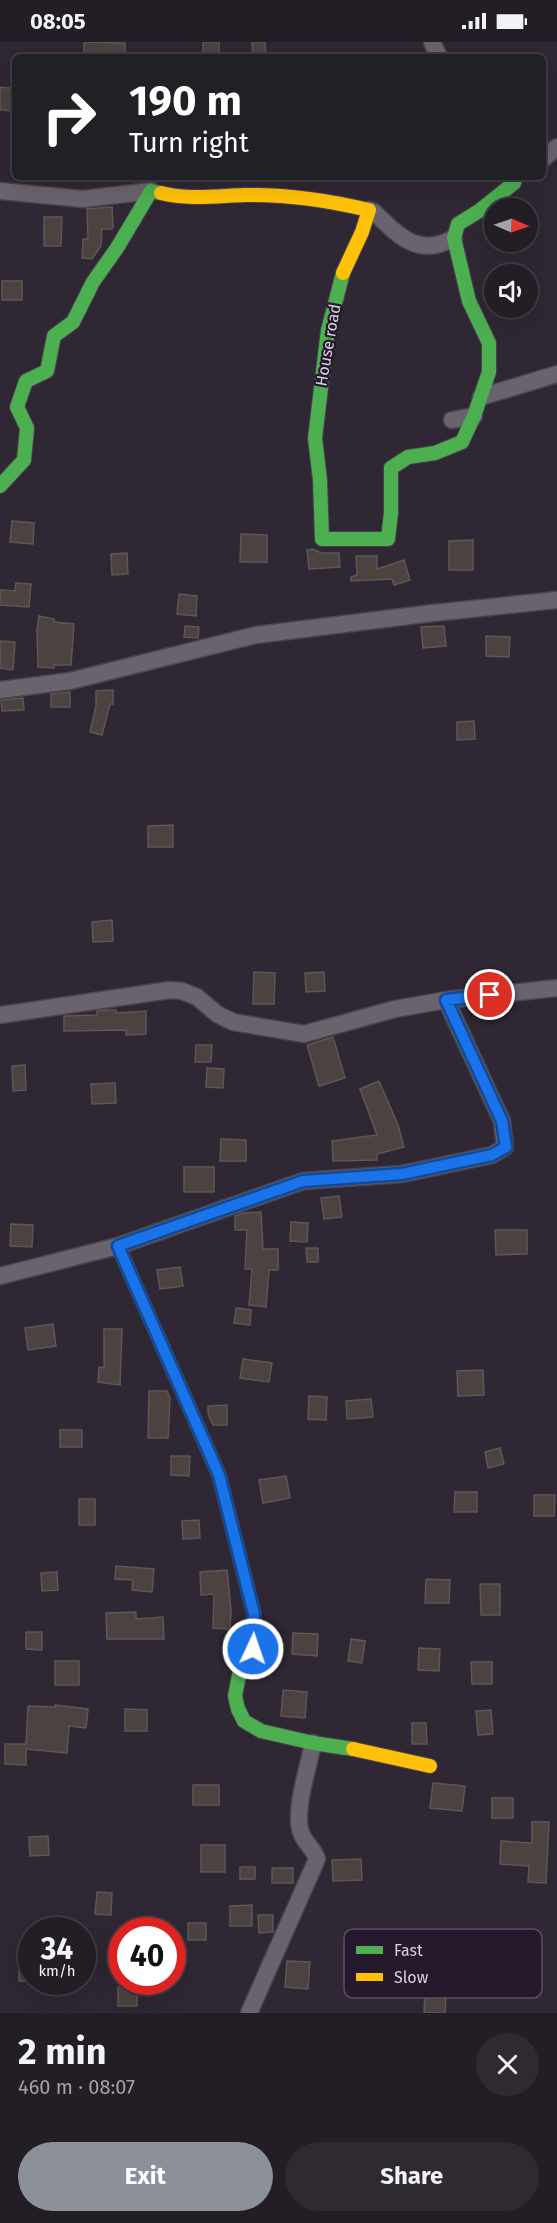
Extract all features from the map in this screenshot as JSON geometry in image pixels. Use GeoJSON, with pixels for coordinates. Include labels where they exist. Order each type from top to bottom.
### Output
{"type":"FeatureCollection","features":[{"type":"Feature","properties":{"kind":"street"},"geometry":{"type":"LineString","coordinates":[[0,191],[83,199],[151,191],[181,198],[245,195],[328,200],[374,212],[407,242],[429,248],[454,238],[459,224],[480,211],[516,180]]}},
{"type":"Feature","properties":{"kind":"street"},"geometry":{"type":"LineString","coordinates":[[0,486],[24,460],[27,428],[16,408],[26,381],[47,371],[54,336],[73,322],[93,282],[117,248],[151,191]]}},
{"type":"Feature","properties":{"kind":"street","name":"House road"},"geometry":{"type":"LineString","coordinates":[[369,210],[362,232],[344,270],[328,330],[315,438],[320,480],[322,538],[388,539],[391,513],[391,468],[408,457],[435,453],[462,442],[474,416],[489,372],[489,343],[468,301],[464,274],[454,238]]}},
{"type":"Feature","properties":{"kind":"street"},"geometry":{"type":"LineString","coordinates":[[481,397],[557,374]]}},
{"type":"Feature","properties":{"kind":"street"},"geometry":{"type":"LineString","coordinates":[[452,420],[474,416]]}},
{"type":"Feature","properties":{"kind":"street"},"geometry":{"type":"LineString","coordinates":[[0,690],[70,681],[256,635],[557,600]]}},
{"type":"Feature","properties":{"kind":"street"},"geometry":{"type":"LineString","coordinates":[[0,1016],[170,990],[182,991],[197,997],[217,1014],[233,1022],[304,1034],[395,1009],[446,1000],[557,988]]}},
{"type":"Feature","properties":{"kind":"street"},"geometry":{"type":"LineString","coordinates":[[0,1276],[118,1246],[303,1181],[402,1174],[492,1155],[506,1147],[502,1121],[446,1000]]}},
{"type":"Feature","properties":{"kind":"street"},"geometry":{"type":"LineString","coordinates":[[118,1246],[219,1475],[254,1614],[253,1649],[240,1670],[235,1696],[244,1721],[261,1731],[430,1766]]}},
{"type":"Feature","properties":{"kind":"street"},"geometry":{"type":"LineString","coordinates":[[249,2013],[317,1859],[315,1852],[302,1837],[298,1816],[313,1743]]}},
{"type":"Feature","properties":{"kind":"building"},"geometry":{"type":"Polygon","coordinates":[[[84,42],[125,43],[125,54],[84,54],[84,42]]]}},
{"type":"Feature","properties":{"kind":"building"},"geometry":{"type":"Polygon","coordinates":[[[203,42],[219,42],[219,54],[203,54],[203,42]]]}},
{"type":"Feature","properties":{"kind":"building"},"geometry":{"type":"Polygon","coordinates":[[[252,42],[265,42],[266,54],[253,54],[252,42]]]}},
{"type":"Feature","properties":{"kind":"building"},"geometry":{"type":"Polygon","coordinates":[[[0,87],[12,89],[12,111],[0,110],[0,87]]]}},
{"type":"Feature","properties":{"kind":"building"},"geometry":{"type":"Polygon","coordinates":[[[112,207],[112,229],[102,229],[101,246],[92,259],[82,258],[83,239],[88,239],[87,209],[112,207]]]}},
{"type":"Feature","properties":{"kind":"building"},"geometry":{"type":"Polygon","coordinates":[[[44,217],[62,217],[61,246],[44,246],[44,217]]]}},
{"type":"Feature","properties":{"kind":"building"},"geometry":{"type":"Polygon","coordinates":[[[2,281],[22,281],[22,300],[2,300],[2,281]]]}},
{"type":"Feature","properties":{"kind":"building"},"geometry":{"type":"Polygon","coordinates":[[[12,521],[34,523],[33,544],[10,542],[12,521]]]}},
{"type":"Feature","properties":{"kind":"building"},"geometry":{"type":"Polygon","coordinates":[[[241,534],[267,535],[267,562],[240,562],[241,534]]]}},
{"type":"Feature","properties":{"kind":"building"},"geometry":{"type":"Polygon","coordinates":[[[473,540],[473,570],[449,570],[449,541],[473,540]]]}},
{"type":"Feature","properties":{"kind":"building"},"geometry":{"type":"Polygon","coordinates":[[[313,549],[321,553],[339,553],[340,567],[309,569],[307,550],[313,549]]]}},
{"type":"Feature","properties":{"kind":"building"},"geometry":{"type":"Polygon","coordinates":[[[127,553],[128,574],[112,575],[111,554],[127,553]]]}},
{"type":"Feature","properties":{"kind":"building"},"geometry":{"type":"Polygon","coordinates":[[[356,556],[377,556],[377,569],[404,560],[410,580],[394,585],[392,579],[351,581],[351,577],[357,575],[356,556]]]}},
{"type":"Feature","properties":{"kind":"building"},"geometry":{"type":"Polygon","coordinates":[[[16,583],[31,584],[29,607],[0,605],[0,590],[15,591],[16,583]]]}},
{"type":"Feature","properties":{"kind":"building"},"geometry":{"type":"Polygon","coordinates":[[[179,594],[197,596],[196,616],[177,614],[179,594]]]}},
{"type":"Feature","properties":{"kind":"building"},"geometry":{"type":"Polygon","coordinates":[[[39,616],[54,619],[54,622],[74,624],[71,665],[54,665],[54,668],[38,667],[39,616]]]}},
{"type":"Feature","properties":{"kind":"building"},"geometry":{"type":"Polygon","coordinates":[[[185,626],[199,627],[198,638],[184,637],[185,626]]]}},
{"type":"Feature","properties":{"kind":"building"},"geometry":{"type":"Polygon","coordinates":[[[444,626],[446,646],[423,648],[421,627],[444,626]]]}},
{"type":"Feature","properties":{"kind":"building"},"geometry":{"type":"Polygon","coordinates":[[[486,636],[510,637],[509,657],[486,656],[486,636]]]}},
{"type":"Feature","properties":{"kind":"building"},"geometry":{"type":"Polygon","coordinates":[[[0,641],[15,642],[13,670],[0,668],[0,641]]]}},
{"type":"Feature","properties":{"kind":"building"},"geometry":{"type":"Polygon","coordinates":[[[113,690],[113,704],[110,704],[102,735],[90,732],[96,706],[96,691],[113,690]]]}},
{"type":"Feature","properties":{"kind":"building"},"geometry":{"type":"Polygon","coordinates":[[[70,692],[70,707],[51,707],[51,694],[70,692]]]}},
{"type":"Feature","properties":{"kind":"building"},"geometry":{"type":"Polygon","coordinates":[[[23,698],[24,710],[2,711],[1,700],[23,698]]]}},
{"type":"Feature","properties":{"kind":"building"},"geometry":{"type":"Polygon","coordinates":[[[474,721],[475,739],[457,740],[457,722],[474,721]]]}},
{"type":"Feature","properties":{"kind":"building"},"geometry":{"type":"Polygon","coordinates":[[[173,825],[173,847],[148,847],[148,826],[173,825]]]}},
{"type":"Feature","properties":{"kind":"building"},"geometry":{"type":"Polygon","coordinates":[[[112,920],[113,941],[93,942],[92,922],[112,920]]]}},
{"type":"Feature","properties":{"kind":"building"},"geometry":{"type":"Polygon","coordinates":[[[254,972],[275,973],[274,1004],[253,1004],[254,972]]]}},
{"type":"Feature","properties":{"kind":"building"},"geometry":{"type":"Polygon","coordinates":[[[324,972],[325,991],[306,992],[305,973],[324,972]]]}},
{"type":"Feature","properties":{"kind":"building"},"geometry":{"type":"Polygon","coordinates":[[[116,1010],[116,1013],[146,1011],[146,1034],[126,1035],[126,1030],[64,1031],[64,1016],[97,1015],[97,1011],[116,1010]]]}},
{"type":"Feature","properties":{"kind":"building"},"geometry":{"type":"Polygon","coordinates":[[[333,1037],[345,1078],[319,1086],[307,1045],[333,1037]]]}},
{"type":"Feature","properties":{"kind":"building"},"geometry":{"type":"Polygon","coordinates":[[[196,1045],[212,1045],[211,1062],[195,1062],[196,1045]]]}},
{"type":"Feature","properties":{"kind":"building"},"geometry":{"type":"Polygon","coordinates":[[[25,1065],[26,1090],[13,1091],[12,1066],[25,1065]]]}},
{"type":"Feature","properties":{"kind":"building"},"geometry":{"type":"Polygon","coordinates":[[[207,1068],[224,1069],[223,1088],[206,1087],[207,1068]]]}},
{"type":"Feature","properties":{"kind":"building"},"geometry":{"type":"Polygon","coordinates":[[[379,1081],[398,1125],[404,1147],[377,1154],[377,1160],[333,1161],[332,1141],[377,1135],[360,1089],[379,1081]]]}},
{"type":"Feature","properties":{"kind":"building"},"geometry":{"type":"Polygon","coordinates":[[[115,1083],[116,1103],[92,1104],[91,1084],[115,1083]]]}},
{"type":"Feature","properties":{"kind":"building"},"geometry":{"type":"Polygon","coordinates":[[[221,1139],[246,1140],[246,1161],[220,1161],[221,1139]]]}},
{"type":"Feature","properties":{"kind":"building"},"geometry":{"type":"Polygon","coordinates":[[[184,1167],[214,1167],[214,1192],[184,1192],[184,1167]]]}},
{"type":"Feature","properties":{"kind":"building"},"geometry":{"type":"Polygon","coordinates":[[[339,1196],[342,1217],[324,1219],[321,1198],[339,1196]]]}},
{"type":"Feature","properties":{"kind":"building"},"geometry":{"type":"Polygon","coordinates":[[[261,1212],[263,1249],[278,1249],[278,1270],[269,1270],[266,1307],[249,1305],[252,1269],[245,1269],[247,1230],[235,1230],[235,1216],[261,1212]]]}},
{"type":"Feature","properties":{"kind":"building"},"geometry":{"type":"Polygon","coordinates":[[[291,1222],[308,1223],[307,1242],[290,1241],[291,1222]]]}},
{"type":"Feature","properties":{"kind":"building"},"geometry":{"type":"Polygon","coordinates":[[[11,1224],[33,1225],[32,1247],[10,1246],[11,1224]]]}},
{"type":"Feature","properties":{"kind":"building"},"geometry":{"type":"Polygon","coordinates":[[[495,1230],[527,1230],[527,1254],[496,1255],[495,1230]]]}},
{"type":"Feature","properties":{"kind":"building"},"geometry":{"type":"Polygon","coordinates":[[[306,1248],[318,1248],[318,1262],[307,1262],[306,1248]]]}},
{"type":"Feature","properties":{"kind":"building"},"geometry":{"type":"Polygon","coordinates":[[[180,1267],[183,1286],[160,1289],[157,1270],[180,1267]]]}},
{"type":"Feature","properties":{"kind":"building"},"geometry":{"type":"Polygon","coordinates":[[[236,1308],[251,1310],[250,1325],[234,1323],[236,1308]]]}},
{"type":"Feature","properties":{"kind":"building"},"geometry":{"type":"Polygon","coordinates":[[[53,1324],[56,1346],[28,1350],[25,1328],[53,1324]]]}},
{"type":"Feature","properties":{"kind":"building"},"geometry":{"type":"Polygon","coordinates":[[[104,1329],[122,1329],[120,1385],[98,1382],[99,1367],[104,1368],[104,1329]]]}},
{"type":"Feature","properties":{"kind":"building"},"geometry":{"type":"Polygon","coordinates":[[[243,1359],[272,1363],[269,1382],[240,1378],[243,1359]]]}},
{"type":"Feature","properties":{"kind":"building"},"geometry":{"type":"Polygon","coordinates":[[[483,1370],[484,1395],[458,1396],[457,1371],[483,1370]]]}},
{"type":"Feature","properties":{"kind":"building"},"geometry":{"type":"Polygon","coordinates":[[[149,1391],[167,1391],[170,1398],[168,1438],[148,1438],[149,1391]]]}},
{"type":"Feature","properties":{"kind":"building"},"geometry":{"type":"Polygon","coordinates":[[[309,1396],[327,1397],[326,1420],[308,1419],[309,1396]]]}},
{"type":"Feature","properties":{"kind":"building"},"geometry":{"type":"Polygon","coordinates":[[[371,1399],[373,1417],[347,1419],[346,1401],[371,1399]]]}},
{"type":"Feature","properties":{"kind":"building"},"geometry":{"type":"Polygon","coordinates":[[[227,1405],[227,1425],[213,1425],[208,1414],[208,1406],[227,1405]]]}},
{"type":"Feature","properties":{"kind":"building"},"geometry":{"type":"Polygon","coordinates":[[[60,1430],[82,1430],[82,1447],[60,1447],[60,1430]]]}},
{"type":"Feature","properties":{"kind":"building"},"geometry":{"type":"Polygon","coordinates":[[[500,1448],[504,1464],[488,1468],[485,1452],[500,1448]]]}},
{"type":"Feature","properties":{"kind":"building"},"geometry":{"type":"Polygon","coordinates":[[[171,1456],[190,1456],[189,1476],[171,1475],[171,1456]]]}},
{"type":"Feature","properties":{"kind":"building"},"geometry":{"type":"Polygon","coordinates":[[[286,1476],[290,1498],[263,1503],[259,1480],[286,1476]]]}},
{"type":"Feature","properties":{"kind":"building"},"geometry":{"type":"Polygon","coordinates":[[[455,1492],[477,1492],[477,1512],[454,1512],[455,1492]]]}},
{"type":"Feature","properties":{"kind":"building"},"geometry":{"type":"Polygon","coordinates":[[[534,1495],[555,1495],[554,1516],[534,1516],[534,1495]]]}},
{"type":"Feature","properties":{"kind":"building"},"geometry":{"type":"Polygon","coordinates":[[[79,1499],[95,1499],[95,1525],[79,1525],[79,1499]]]}},
{"type":"Feature","properties":{"kind":"building"},"geometry":{"type":"Polygon","coordinates":[[[199,1520],[200,1538],[183,1539],[182,1521],[199,1520]]]}},
{"type":"Feature","properties":{"kind":"building"},"geometry":{"type":"Polygon","coordinates":[[[116,1566],[154,1569],[152,1592],[132,1590],[133,1580],[115,1579],[116,1566]]]}},
{"type":"Feature","properties":{"kind":"building"},"geometry":{"type":"Polygon","coordinates":[[[227,1570],[231,1610],[230,1629],[213,1628],[214,1594],[201,1595],[200,1572],[227,1570]]]}},
{"type":"Feature","properties":{"kind":"building"},"geometry":{"type":"Polygon","coordinates":[[[57,1572],[58,1590],[42,1591],[41,1573],[57,1572]]]}},
{"type":"Feature","properties":{"kind":"building"},"geometry":{"type":"Polygon","coordinates":[[[426,1579],[450,1580],[449,1603],[425,1603],[426,1579]]]}},
{"type":"Feature","properties":{"kind":"building"},"geometry":{"type":"Polygon","coordinates":[[[480,1584],[500,1584],[500,1615],[481,1615],[480,1584]]]}},
{"type":"Feature","properties":{"kind":"building"},"geometry":{"type":"Polygon","coordinates":[[[136,1612],[136,1619],[163,1617],[164,1639],[107,1639],[106,1613],[136,1612]]]}},
{"type":"Feature","properties":{"kind":"building"},"geometry":{"type":"Polygon","coordinates":[[[26,1632],[42,1632],[42,1650],[26,1649],[26,1632]]]}},
{"type":"Feature","properties":{"kind":"building"},"geometry":{"type":"Polygon","coordinates":[[[293,1633],[318,1634],[317,1656],[292,1654],[293,1633]]]}},
{"type":"Feature","properties":{"kind":"building"},"geometry":{"type":"Polygon","coordinates":[[[351,1639],[365,1641],[362,1663],[348,1661],[351,1639]]]}},
{"type":"Feature","properties":{"kind":"building"},"geometry":{"type":"Polygon","coordinates":[[[419,1648],[440,1649],[439,1671],[418,1670],[419,1648]]]}},
{"type":"Feature","properties":{"kind":"building"},"geometry":{"type":"Polygon","coordinates":[[[55,1661],[79,1661],[79,1685],[55,1685],[55,1661]]]}},
{"type":"Feature","properties":{"kind":"building"},"geometry":{"type":"Polygon","coordinates":[[[471,1662],[492,1662],[492,1684],[472,1684],[471,1662]]]}},
{"type":"Feature","properties":{"kind":"building"},"geometry":{"type":"Polygon","coordinates":[[[283,1690],[307,1692],[305,1718],[281,1716],[283,1690]]]}},
{"type":"Feature","properties":{"kind":"building"},"geometry":{"type":"Polygon","coordinates":[[[55,1705],[88,1709],[86,1728],[69,1726],[67,1753],[26,1749],[26,1765],[5,1764],[5,1744],[26,1744],[28,1706],[55,1707],[55,1705]]]}},
{"type":"Feature","properties":{"kind":"building"},"geometry":{"type":"Polygon","coordinates":[[[125,1709],[147,1710],[147,1731],[125,1731],[125,1709]]]}},
{"type":"Feature","properties":{"kind":"building"},"geometry":{"type":"Polygon","coordinates":[[[491,1710],[493,1734],[478,1735],[476,1711],[491,1710]]]}},
{"type":"Feature","properties":{"kind":"building"},"geometry":{"type":"Polygon","coordinates":[[[412,1723],[426,1723],[427,1744],[412,1744],[412,1723]]]}},
{"type":"Feature","properties":{"kind":"building"},"geometry":{"type":"Polygon","coordinates":[[[433,1783],[465,1786],[462,1811],[430,1808],[433,1783]]]}},
{"type":"Feature","properties":{"kind":"building"},"geometry":{"type":"Polygon","coordinates":[[[193,1785],[219,1785],[219,1805],[193,1805],[193,1785]]]}},
{"type":"Feature","properties":{"kind":"building"},"geometry":{"type":"Polygon","coordinates":[[[492,1798],[513,1798],[513,1818],[492,1818],[492,1798]]]}},
{"type":"Feature","properties":{"kind":"building"},"geometry":{"type":"Polygon","coordinates":[[[532,1822],[549,1822],[546,1883],[528,1882],[529,1866],[500,1864],[501,1841],[532,1843],[532,1822]]]}},
{"type":"Feature","properties":{"kind":"building"},"geometry":{"type":"Polygon","coordinates":[[[48,1836],[49,1855],[30,1856],[29,1837],[48,1836]]]}},
{"type":"Feature","properties":{"kind":"building"},"geometry":{"type":"Polygon","coordinates":[[[201,1845],[225,1845],[225,1872],[201,1872],[201,1845]]]}},
{"type":"Feature","properties":{"kind":"building"},"geometry":{"type":"Polygon","coordinates":[[[361,1859],[362,1880],[333,1881],[332,1860],[361,1859]]]}},
{"type":"Feature","properties":{"kind":"building"},"geometry":{"type":"Polygon","coordinates":[[[240,1867],[255,1867],[255,1879],[240,1879],[240,1867]]]}},
{"type":"Feature","properties":{"kind":"building"},"geometry":{"type":"Polygon","coordinates":[[[272,1868],[293,1868],[293,1883],[272,1883],[272,1868]]]}},
{"type":"Feature","properties":{"kind":"building"},"geometry":{"type":"Polygon","coordinates":[[[97,1892],[112,1893],[111,1915],[95,1914],[97,1892]]]}},
{"type":"Feature","properties":{"kind":"building"},"geometry":{"type":"Polygon","coordinates":[[[252,1905],[252,1926],[230,1926],[230,1906],[252,1905]]]}},
{"type":"Feature","properties":{"kind":"building"},"geometry":{"type":"Polygon","coordinates":[[[258,1915],[273,1915],[273,1932],[259,1933],[258,1915]]]}},
{"type":"Feature","properties":{"kind":"building"},"geometry":{"type":"Polygon","coordinates":[[[188,1923],[206,1923],[206,1940],[188,1940],[188,1923]]]}},
{"type":"Feature","properties":{"kind":"building"},"geometry":{"type":"Polygon","coordinates":[[[287,1961],[310,1962],[308,1989],[285,1987],[287,1961]]]}},
{"type":"Feature","properties":{"kind":"building"},"geometry":{"type":"Polygon","coordinates":[[[118,1995],[137,1995],[137,2006],[118,2006],[118,1995]]]}},
{"type":"Feature","properties":{"kind":"building"},"geometry":{"type":"Polygon","coordinates":[[[425,1998],[446,1998],[445,2013],[424,2013],[425,1998]]]}},
{"type":"Feature","properties":{"kind":"traffic: fast"},"geometry":{"type":"LineString","coordinates":[[343,273],[328,330],[315,438],[320,480],[322,539],[388,539],[391,513],[391,468],[408,457],[435,453],[462,442],[474,416],[489,372],[489,343],[469,301],[454,238],[458,224],[479,211],[514,183],[514,180]]}},
{"type":"Feature","properties":{"kind":"traffic: fast"},"geometry":{"type":"LineString","coordinates":[[0,486],[24,460],[27,428],[17,407],[26,381],[47,371],[54,336],[73,322],[93,282],[117,248],[151,191],[161,193]]}},
{"type":"Feature","properties":{"kind":"traffic: fast"},"geometry":{"type":"LineString","coordinates":[[118,1246],[219,1475],[254,1614],[253,1649],[240,1670],[235,1696],[238,1709],[244,1721],[261,1731],[353,1749]]}},
{"type":"Feature","properties":{"kind":"traffic: slow"},"geometry":{"type":"LineString","coordinates":[[161,193],[192,197],[260,195],[291,197],[369,210],[362,232],[343,273]]}},
{"type":"Feature","properties":{"kind":"traffic: slow"},"geometry":{"type":"LineString","coordinates":[[353,1749],[430,1766]]}},
{"type":"Feature","properties":{"kind":"route"},"geometry":{"type":"LineString","coordinates":[[253,1649],[254,1614],[219,1475],[118,1246],[303,1181],[402,1174],[492,1155],[506,1147],[502,1121],[446,1000],[490,995]]}}]}
